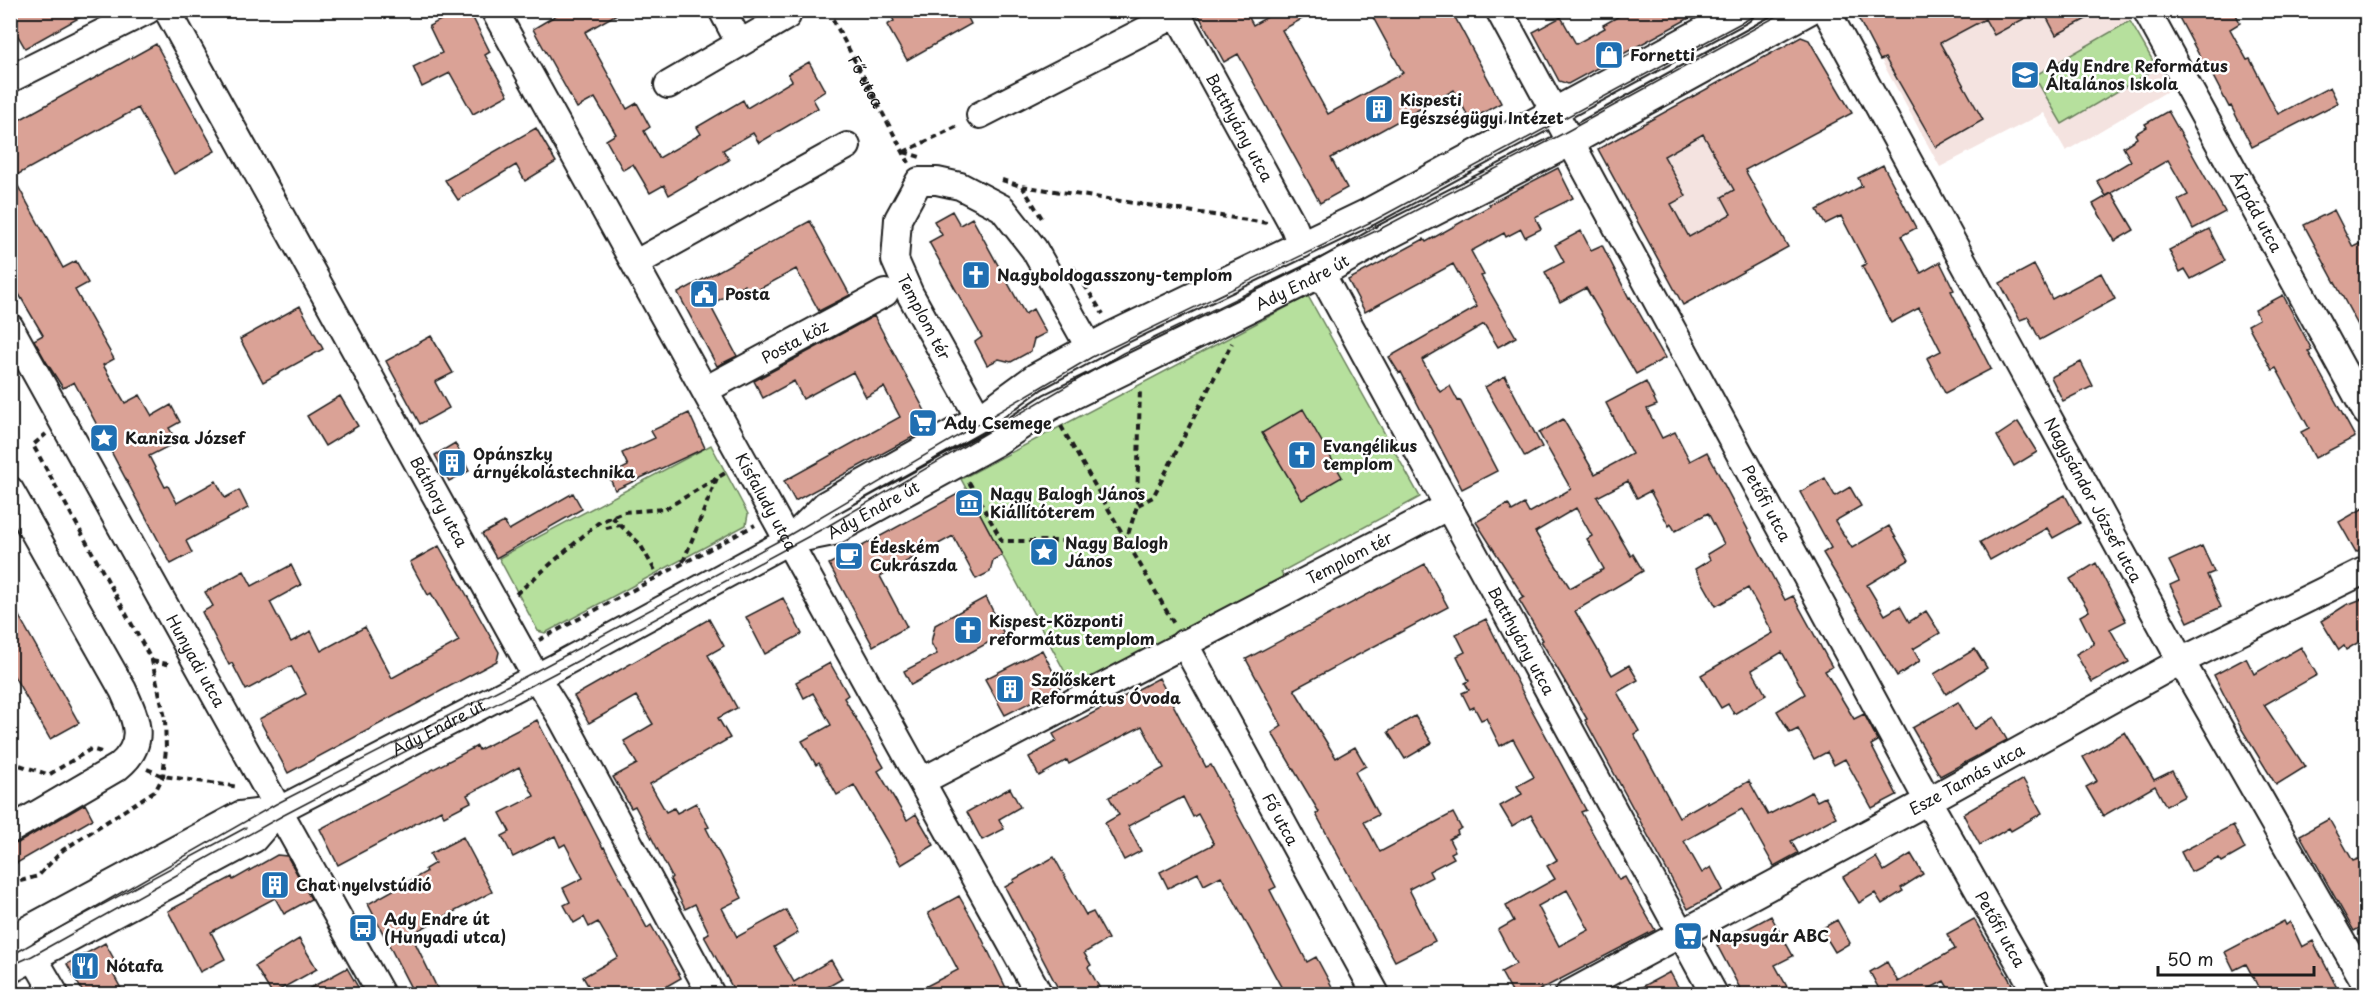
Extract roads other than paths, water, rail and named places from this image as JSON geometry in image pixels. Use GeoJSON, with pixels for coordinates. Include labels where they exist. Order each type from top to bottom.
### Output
{"type":"FeatureCollection","features":[{"type":"Feature","properties":{"kind":"street"},"geometry":{"type":"LineString","coordinates":[[10,79],[148,10]]}},
{"type":"Feature","properties":{"kind":"street","name":"Báthory utca"},"geometry":{"type":"LineString","coordinates":[[167,10],[536,677],[566,727],[711,994]]}},
{"type":"Feature","properties":{"kind":"street","name":"Kisfaludy utca"},"geometry":{"type":"LineString","coordinates":[[494,10],[1039,994]]}},
{"type":"Feature","properties":{"kind":"street"},"geometry":{"type":"LineString","coordinates":[[723,10],[739,42]]}},
{"type":"Feature","properties":{"kind":"street","name":"Petőfi utca"},"geometry":{"type":"LineString","coordinates":[[1499,10],[1928,801],[2037,994]]}},
{"type":"Feature","properties":{"kind":"street","name":"Ady Endre út"},"geometry":{"type":"LineString","coordinates":[[788,541],[833,532],[997,442],[1056,416],[1125,357],[1321,274],[1389,236],[1741,10]]}},
{"type":"Feature","properties":{"kind":"street"},"geometry":{"type":"LineString","coordinates":[[1561,127],[1776,10]]}},
{"type":"Feature","properties":{"kind":"street","name":"Ady Endre út"},"geometry":{"type":"LineString","coordinates":[[10,939],[240,815],[279,810],[536,677],[788,541],[826,504],[979,418],[1035,377],[1089,347],[1301,243],[1561,127],[1811,10]]}},
{"type":"Feature","properties":{"kind":"street","name":"Nagysándor József utca"},"geometry":{"type":"LineString","coordinates":[[1826,10],[2181,662],[2367,984]]}},
{"type":"Feature","properties":{"kind":"street","name":"Árpád utca"},"geometry":{"type":"LineString","coordinates":[[2146,10],[2367,412]]}},
{"type":"Feature","properties":{"kind":"street"},"geometry":{"type":"LineString","coordinates":[[980,116],[1176,12]]}},
{"type":"Feature","properties":{"kind":"street","name":"Batthyány utca"},"geometry":{"type":"LineString","coordinates":[[1176,12],[1301,243]]}},
{"type":"Feature","properties":{"kind":"street"},"geometry":{"type":"LineString","coordinates":[[668,85],[787,16]]}},
{"type":"Feature","properties":{"kind":"street"},"geometry":{"type":"LineString","coordinates":[[636,263],[847,146]]}},
{"type":"Feature","properties":{"kind":"street","name":"Templom tér"},"geometry":{"type":"LineString","coordinates":[[979,418],[910,294],[895,260],[898,219],[919,181],[937,181],[960,186],[1002,208],[1034,249],[1089,347]]}},
{"type":"Feature","properties":{"kind":"street"},"geometry":{"type":"LineString","coordinates":[[1035,377],[1125,357],[1301,243],[1389,236]]}},
{"type":"Feature","properties":{"kind":"street","name":"Batthyány utca"},"geometry":{"type":"LineString","coordinates":[[1328,286],[1714,994]]}},
{"type":"Feature","properties":{"kind":"street","name":"Posta köz"},"geometry":{"type":"LineString","coordinates":[[705,390],[885,293]]}},
{"type":"Feature","properties":{"kind":"street","name":"Hunyadi utca"},"geometry":{"type":"LineString","coordinates":[[10,327],[381,994]]}},
{"type":"Feature","properties":{"kind":"street"},"geometry":{"type":"LineString","coordinates":[[10,490],[123,690],[135,718],[137,736],[134,749],[128,759],[10,830]]}},
{"type":"Feature","properties":{"kind":"street","name":"Templom tér"},"geometry":{"type":"LineString","coordinates":[[922,781],[1449,506]]}},
{"type":"Feature","properties":{"kind":"street","name":"Esze Tamás utca"},"geometry":{"type":"LineString","coordinates":[[1569,994],[2181,662],[2367,570]]}},
{"type":"Feature","properties":{"kind":"street","name":"Fő utca"},"geometry":{"type":"LineString","coordinates":[[1184,643],[1376,994]]}},
{"type":"Feature","properties":{"kind":"street","name":"Ady Endre út"},"geometry":{"type":"LineString","coordinates":[[10,970],[254,839],[279,810]]}},
{"type":"Feature","properties":{"kind":"street"},"geometry":{"type":"LineString","coordinates":[[10,947],[34,958],[55,994]]}},
{"type":"Feature","properties":{"kind":"tram line"},"geometry":{"type":"LineString","coordinates":[[12,955],[276,804],[534,672],[786,537],[1092,357],[1375,220],[1765,10]]}},
{"type":"Feature","properties":{"kind":"tram line"},"geometry":{"type":"LineString","coordinates":[[10,966],[32,956],[282,816],[559,671],[828,526],[1123,353],[1382,228],[1564,133],[1788,10]]}},
{"type":"Feature","properties":{"kind":"place","name":"Fornetti"},"geometry":{"type":"Point","coordinates":[1609,55]}},
{"type":"Feature","properties":{"kind":"place","name":"Ady Endre Református Általános Iskola"},"geometry":{"type":"Point","coordinates":[2025,75]}},
{"type":"Feature","properties":{"kind":"place","name":"Kispesti Egészségügyi Intézet"},"geometry":{"type":"Point","coordinates":[1379,109]}},
{"type":"Feature","properties":{"kind":"place","name":"Nagyboldogasszony-templom"},"geometry":{"type":"Point","coordinates":[976,275]}},
{"type":"Feature","properties":{"kind":"place","name":"Posta"},"geometry":{"type":"Point","coordinates":[704,294]}},
{"type":"Feature","properties":{"kind":"place","name":"Ady Csemege"},"geometry":{"type":"Point","coordinates":[923,423]}},
{"type":"Feature","properties":{"kind":"place","name":"Kanizsa József"},"geometry":{"type":"Point","coordinates":[104,438]}},
{"type":"Feature","properties":{"kind":"place","name":"Evangélikus templom"},"geometry":{"type":"Point","coordinates":[1302,455]}},
{"type":"Feature","properties":{"kind":"place","name":"Opánszky árnyékolástechnika"},"geometry":{"type":"Point","coordinates":[452,463]}},
{"type":"Feature","properties":{"kind":"place","name":"Nagy Balogh János Kiállítóterem"},"geometry":{"type":"Point","coordinates":[969,503]}},
{"type":"Feature","properties":{"kind":"place","name":"Nagy Balogh János"},"geometry":{"type":"Point","coordinates":[1044,552]}},
{"type":"Feature","properties":{"kind":"place","name":"Édeském Cukrászda"},"geometry":{"type":"Point","coordinates":[849,556]}},
{"type":"Feature","properties":{"kind":"place","name":"Kispest-Központi református templom"},"geometry":{"type":"Point","coordinates":[968,630]}},
{"type":"Feature","properties":{"kind":"place","name":"Szőlőskert Református Óvoda"},"geometry":{"type":"Point","coordinates":[1010,689]}},
{"type":"Feature","properties":{"kind":"place","name":"Chat nyelvstúdió"},"geometry":{"type":"Point","coordinates":[275,885]}},
{"type":"Feature","properties":{"kind":"place","name":"Ady Endre út (Hunyadi utca)"},"geometry":{"type":"Point","coordinates":[363,928]}},
{"type":"Feature","properties":{"kind":"place","name":"Napsugár ABC"},"geometry":{"type":"Point","coordinates":[1688,936]}},
{"type":"Feature","properties":{"kind":"place","name":"Nótafa"},"geometry":{"type":"Point","coordinates":[85,966]}}]}
